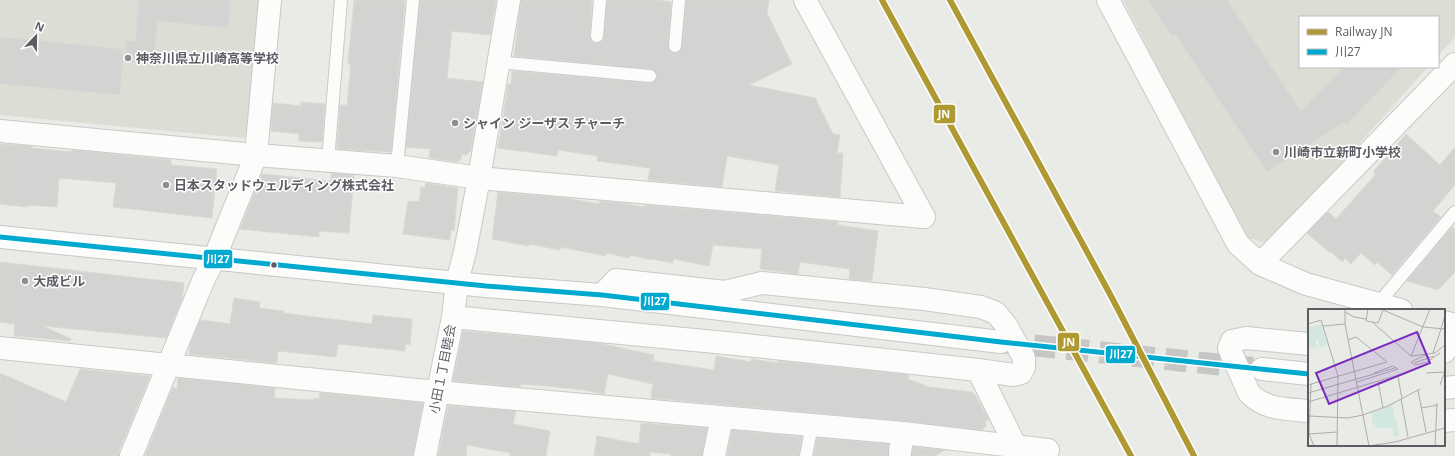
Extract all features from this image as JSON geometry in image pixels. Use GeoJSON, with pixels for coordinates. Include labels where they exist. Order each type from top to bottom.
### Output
{"type":"FeatureCollection","features":[{"type":"Feature","properties":{"kind":"street"},"geometry":{"type":"LineString","coordinates":[[131,456],[256,155],[270,0]]}},
{"type":"Feature","properties":{"kind":"street","name":"小田１丁目睦会"},"geometry":{"type":"LineString","coordinates":[[425,456],[452,317],[457,282],[465,252],[479,178],[509,0]]}},
{"type":"Feature","properties":{"kind":"street"},"geometry":{"type":"LineString","coordinates":[[0,130],[256,155],[397,166],[479,178],[924,217],[805,0]]}},
{"type":"Feature","properties":{"kind":"street"},"geometry":{"type":"LineString","coordinates":[[1108,0],[1238,244],[1260,264],[1306,284],[1397,309]]}},
{"type":"Feature","properties":{"kind":"street"},"geometry":{"type":"LineString","coordinates":[[1260,264],[1455,65]]}},
{"type":"Feature","properties":{"kind":"street"},"geometry":{"type":"LineString","coordinates":[[0,237],[214,259],[602,295],[1001,342]]}},
{"type":"Feature","properties":{"kind":"street"},"geometry":{"type":"LineString","coordinates":[[452,317],[736,344],[1014,375],[1021,373],[1024,367],[1024,358],[1006,325],[996,313],[981,307],[924,299],[762,283],[725,292],[616,280],[602,295]]}},
{"type":"Feature","properties":{"kind":"street"},"geometry":{"type":"LineString","coordinates":[[1445,322],[1455,325]]}},
{"type":"Feature","properties":{"kind":"street"},"geometry":{"type":"LineString","coordinates":[[1308,344],[1246,338],[1232,341],[1229,348],[1249,393],[1260,403],[1270,407],[1308,411]]}},
{"type":"Feature","properties":{"kind":"street"},"geometry":{"type":"LineString","coordinates":[[1445,351],[1455,338]]}},
{"type":"Feature","properties":{"kind":"street"},"geometry":{"type":"LineString","coordinates":[[0,348],[438,392],[812,425],[900,447],[992,450],[1016,447],[1048,450]]}},
{"type":"Feature","properties":{"kind":"street"},"geometry":{"type":"LineString","coordinates":[[1262,369],[1308,374]]}},
{"type":"Feature","properties":{"kind":"street"},"geometry":{"type":"LineString","coordinates":[[978,370],[1016,447]]}},
{"type":"Feature","properties":{"kind":"street"},"geometry":{"type":"LineString","coordinates":[[1445,388],[1455,387]]}},
{"type":"Feature","properties":{"kind":"street"},"geometry":{"type":"LineString","coordinates":[[714,456],[722,417]]}},
{"type":"Feature","properties":{"kind":"street"},"geometry":{"type":"LineString","coordinates":[[1445,421],[1455,420]]}},
{"type":"Feature","properties":{"kind":"lane"},"geometry":{"type":"LineString","coordinates":[[328,161],[341,0]]}},
{"type":"Feature","properties":{"kind":"lane"},"geometry":{"type":"LineString","coordinates":[[397,166],[413,0]]}},
{"type":"Feature","properties":{"kind":"lane"},"geometry":{"type":"LineString","coordinates":[[597,36],[600,0]]}},
{"type":"Feature","properties":{"kind":"lane"},"geometry":{"type":"LineString","coordinates":[[675,46],[679,0]]}},
{"type":"Feature","properties":{"kind":"lane"},"geometry":{"type":"LineString","coordinates":[[498,62],[650,76]]}},
{"type":"Feature","properties":{"kind":"lane"},"geometry":{"type":"LineString","coordinates":[[1378,304],[1455,212]]}},
{"type":"Feature","properties":{"kind":"lane"},"geometry":{"type":"LineString","coordinates":[[806,456],[812,425]]}},
{"type":"Feature","properties":{"kind":"shaded area","name":"神奈川県立川崎高等学校"},"geometry":{"type":"Polygon","coordinates":[[[0,0],[262,0],[250,134],[243,138],[0,115],[0,0]]]}},
{"type":"Feature","properties":{"kind":"shaded area","name":"川崎市立新町小学校"},"geometry":{"type":"Polygon","coordinates":[[[1123,0],[1455,0],[1455,37],[1439,55],[1439,16],[1299,16],[1299,68],[1427,68],[1269,244],[1245,237],[1123,0]]]}},
{"type":"Feature","properties":{"kind":"building"},"geometry":{"type":"Polygon","coordinates":[[[139,0],[231,0],[228,28],[157,21],[154,62],[125,61],[125,41],[135,42],[139,0]]]}},
{"type":"Feature","properties":{"kind":"building"},"geometry":{"type":"Polygon","coordinates":[[[354,0],[405,0],[391,152],[337,149],[340,105],[347,105],[351,65],[348,64],[354,0]]]}},
{"type":"Feature","properties":{"kind":"building"},"geometry":{"type":"Polygon","coordinates":[[[420,0],[496,0],[490,35],[452,31],[447,78],[483,82],[471,150],[466,155],[462,154],[461,159],[458,162],[429,158],[430,149],[406,147],[420,0]]]}},
{"type":"Feature","properties":{"kind":"building"},"geometry":{"type":"Polygon","coordinates":[[[521,0],[592,0],[590,36],[592,42],[597,43],[603,41],[604,37],[607,0],[658,0],[671,2],[668,46],[670,52],[678,53],[682,47],[686,0],[769,0],[767,13],[792,64],[749,85],[815,98],[833,134],[840,135],[837,153],[843,153],[840,197],[775,191],[779,165],[727,156],[722,187],[648,180],[650,168],[597,161],[598,156],[558,150],[557,156],[498,148],[508,84],[511,84],[512,71],[649,83],[653,83],[657,77],[657,73],[651,69],[514,56],[521,0]]]}},
{"type":"Feature","properties":{"kind":"building"},"geometry":{"type":"Polygon","coordinates":[[[1148,0],[1227,0],[1301,111],[1343,68],[1401,68],[1346,125],[1344,122],[1267,172],[1175,34],[1172,36],[1148,0]]]}},
{"type":"Feature","properties":{"kind":"building"},"geometry":{"type":"Polygon","coordinates":[[[0,37],[123,49],[120,95],[0,84],[0,37]]]}},
{"type":"Feature","properties":{"kind":"building"},"geometry":{"type":"Polygon","coordinates":[[[301,102],[325,104],[322,142],[299,141],[299,134],[271,131],[273,103],[301,106],[301,102]]]}},
{"type":"Feature","properties":{"kind":"building"},"geometry":{"type":"Polygon","coordinates":[[[1406,134],[1440,165],[1455,147],[1455,185],[1433,211],[1441,217],[1392,275],[1377,262],[1375,265],[1361,253],[1351,264],[1345,258],[1342,262],[1307,233],[1328,212],[1336,219],[1376,174],[1373,172],[1406,134]]]}},
{"type":"Feature","properties":{"kind":"building"},"geometry":{"type":"Polygon","coordinates":[[[0,144],[31,146],[31,148],[71,152],[72,150],[171,160],[171,165],[217,169],[212,218],[113,207],[116,183],[59,178],[57,207],[27,205],[27,207],[0,204],[0,144]]]}},
{"type":"Feature","properties":{"kind":"building"},"geometry":{"type":"Polygon","coordinates":[[[332,173],[354,175],[349,233],[319,231],[319,237],[240,229],[262,174],[331,181],[332,173]]]}},
{"type":"Feature","properties":{"kind":"building"},"geometry":{"type":"Polygon","coordinates":[[[426,183],[458,188],[454,231],[451,230],[450,240],[403,234],[408,201],[419,202],[421,187],[425,188],[426,183]]]}},
{"type":"Feature","properties":{"kind":"building"},"geometry":{"type":"Polygon","coordinates":[[[498,192],[565,198],[599,204],[600,201],[643,207],[645,205],[838,222],[838,225],[878,231],[872,281],[849,279],[850,269],[800,262],[798,274],[760,269],[762,249],[713,245],[709,266],[673,259],[673,263],[630,255],[629,258],[606,253],[606,256],[560,247],[560,250],[492,239],[498,192]]]}},
{"type":"Feature","properties":{"kind":"building"},"geometry":{"type":"Polygon","coordinates":[[[1452,227],[1455,229],[1455,272],[1438,290],[1407,281],[1452,227]]]}},
{"type":"Feature","properties":{"kind":"building"},"geometry":{"type":"Polygon","coordinates":[[[0,262],[184,283],[182,299],[166,338],[43,326],[71,339],[70,341],[14,336],[15,324],[0,322],[0,262]]]}},
{"type":"Feature","properties":{"kind":"building"},"geometry":{"type":"Polygon","coordinates":[[[234,298],[260,302],[259,308],[284,311],[283,313],[372,324],[373,315],[412,319],[410,345],[405,344],[405,351],[338,344],[336,357],[278,351],[277,363],[189,354],[190,345],[200,320],[230,324],[234,298]]]}},
{"type":"Feature","properties":{"kind":"building"},"geometry":{"type":"Polygon","coordinates":[[[463,331],[598,343],[654,355],[653,361],[714,370],[716,356],[751,362],[751,359],[778,363],[778,361],[909,375],[908,379],[929,387],[972,392],[989,420],[984,422],[987,426],[981,430],[904,421],[651,398],[653,384],[608,374],[604,394],[547,386],[521,384],[520,387],[453,381],[463,331]]]}},
{"type":"Feature","properties":{"kind":"building"},"geometry":{"type":"Polygon","coordinates":[[[80,369],[150,376],[119,451],[119,456],[0,456],[0,373],[66,402],[80,369]]]}},
{"type":"Feature","properties":{"kind":"building"},"geometry":{"type":"Polygon","coordinates":[[[178,378],[275,388],[274,398],[314,400],[314,398],[319,399],[320,393],[423,403],[413,456],[145,456],[173,387],[177,389],[178,378]]]}},
{"type":"Feature","properties":{"kind":"building"},"geometry":{"type":"Polygon","coordinates":[[[448,406],[516,411],[513,424],[550,431],[546,456],[510,456],[510,453],[467,445],[466,456],[438,456],[448,406]]]}},
{"type":"Feature","properties":{"kind":"building"},"geometry":{"type":"Polygon","coordinates":[[[641,423],[707,428],[702,456],[671,456],[671,454],[650,452],[650,456],[594,456],[597,436],[639,444],[641,423]]]}},
{"type":"Feature","properties":{"kind":"building"},"geometry":{"type":"Polygon","coordinates":[[[732,430],[802,437],[799,456],[727,456],[732,430]]]}},
{"type":"Feature","properties":{"kind":"building"},"geometry":{"type":"Polygon","coordinates":[[[817,438],[889,444],[888,456],[814,456],[817,438]]]}},
{"type":"Feature","properties":{"kind":"building"},"geometry":{"type":"Polygon","coordinates":[[[913,447],[945,450],[935,456],[911,456],[913,447]]]}},
{"type":"Feature","properties":{"kind":"tunnel"},"geometry":{"type":"LineString","coordinates":[[1001,342],[1262,369]]}},
{"type":"Feature","properties":{"kind":"railway"},"geometry":{"type":"LineString","coordinates":[[905,0],[1154,456]]}},
{"type":"Feature","properties":{"kind":"railway"},"geometry":{"type":"LineString","coordinates":[[970,0],[1215,456]]}},
{"type":"Feature","properties":{"kind":"rail line","name":"JN"},"geometry":{"type":"LineString","coordinates":[[882,0],[1131,456]]}},
{"type":"Feature","properties":{"kind":"rail line","name":"JN"},"geometry":{"type":"LineString","coordinates":[[950,0],[1111,296],[1194,456]]}},
{"type":"Feature","properties":{"kind":"transit line","name":"川27"},"geometry":{"type":"LineString","coordinates":[[0,237],[486,286],[602,295],[1001,342],[1308,374]]}},
{"type":"Feature","properties":{"kind":"place","name":"神奈川県立川崎高等学校"},"geometry":{"type":"Point","coordinates":[128,58]}},
{"type":"Feature","properties":{"kind":"place","name":"シャイン ジーザス チャーチ"},"geometry":{"type":"Point","coordinates":[455,123]}},
{"type":"Feature","properties":{"kind":"place","name":"川崎市立新町小学校"},"geometry":{"type":"Point","coordinates":[1276,152]}},
{"type":"Feature","properties":{"kind":"place","name":"日本スタッドウェルディング株式会社"},"geometry":{"type":"Point","coordinates":[166,185]}},
{"type":"Feature","properties":{"kind":"place","name":"大成ビル"},"geometry":{"type":"Point","coordinates":[25,281]}}]}
